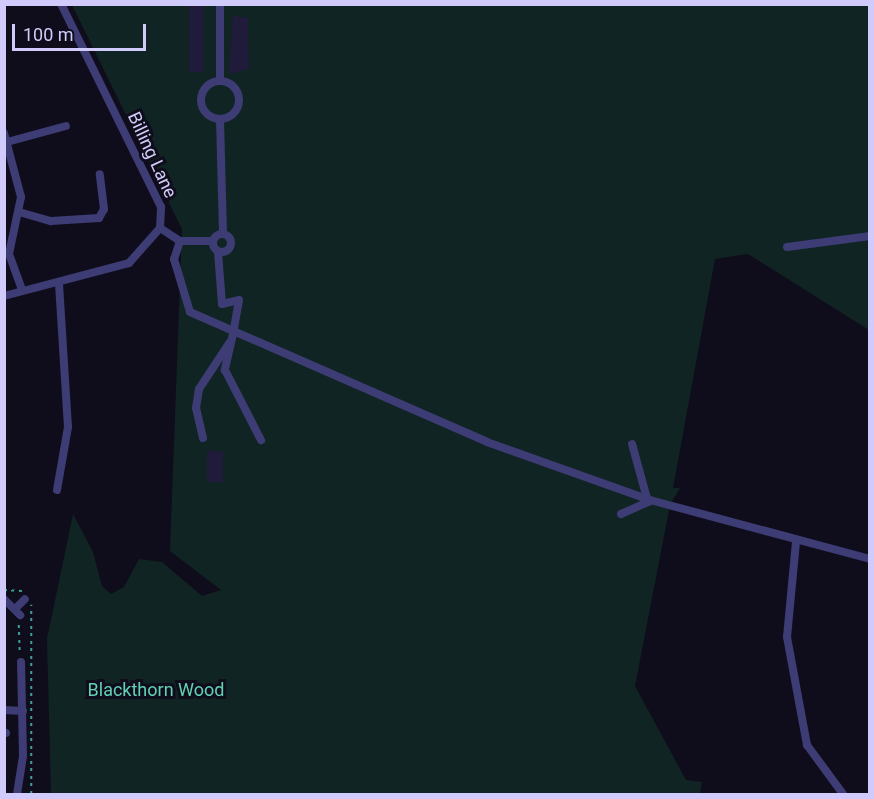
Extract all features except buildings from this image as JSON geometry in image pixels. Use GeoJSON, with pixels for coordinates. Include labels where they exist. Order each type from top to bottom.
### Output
{"type":"FeatureCollection","features":[{"type":"Feature","properties":{"kind":"street","name":"Billing Lane"},"geometry":{"type":"LineString","coordinates":[[4,296],[129,263],[160,228],[161,207],[61,4]]}},
{"type":"Feature","properties":{"kind":"street"},"geometry":{"type":"LineString","coordinates":[[220,4],[220,81]]}},
{"type":"Feature","properties":{"kind":"street"},"geometry":{"type":"LineString","coordinates":[[220,81],[231,85],[239,100],[231,115],[220,119],[209,115],[201,100],[209,84],[220,81]]}},
{"type":"Feature","properties":{"kind":"street"},"geometry":{"type":"LineString","coordinates":[[218,252],[231,246],[223,234],[220,119]]}},
{"type":"Feature","properties":{"kind":"street"},"geometry":{"type":"LineString","coordinates":[[7,142],[66,126]]}},
{"type":"Feature","properties":{"kind":"street"},"geometry":{"type":"LineString","coordinates":[[4,133],[21,197],[9,254],[22,290]]}},
{"type":"Feature","properties":{"kind":"street"},"geometry":{"type":"LineString","coordinates":[[19,212],[51,221],[99,218],[104,209],[100,174]]}},
{"type":"Feature","properties":{"kind":"street"},"geometry":{"type":"LineString","coordinates":[[160,228],[180,241],[213,241],[223,234]]}},
{"type":"Feature","properties":{"kind":"street"},"geometry":{"type":"LineString","coordinates":[[787,248],[870,236]]}},
{"type":"Feature","properties":{"kind":"street"},"geometry":{"type":"LineString","coordinates":[[180,241],[174,259],[190,312],[487,442],[650,500],[796,542],[870,559]]}},
{"type":"Feature","properties":{"kind":"street"},"geometry":{"type":"LineString","coordinates":[[213,241],[218,252],[222,304],[239,300],[225,369],[261,440]]}},
{"type":"Feature","properties":{"kind":"street"},"geometry":{"type":"LineString","coordinates":[[57,489],[68,427],[59,282]]}},
{"type":"Feature","properties":{"kind":"street"},"geometry":{"type":"LineString","coordinates":[[203,438],[196,408],[199,389],[233,334]]}},
{"type":"Feature","properties":{"kind":"street"},"geometry":{"type":"LineString","coordinates":[[621,514],[648,498],[632,444]]}},
{"type":"Feature","properties":{"kind":"street"},"geometry":{"type":"LineString","coordinates":[[796,542],[788,637],[807,745],[843,795]]}},
{"type":"Feature","properties":{"kind":"street"},"geometry":{"type":"LineString","coordinates":[[4,599],[18,611],[25,599]]}},
{"type":"Feature","properties":{"kind":"street"},"geometry":{"type":"LineString","coordinates":[[17,795],[23,771],[21,662]]}},
{"type":"Feature","properties":{"kind":"street"},"geometry":{"type":"LineString","coordinates":[[4,710],[23,711]]}},
{"type":"Feature","properties":{"kind":"path"},"geometry":{"type":"LineString","coordinates":[[18,611],[21,662]]}},
{"type":"Feature","properties":{"kind":"green space","name":"Blackthorn Wood"},"geometry":{"type":"Polygon","coordinates":[[[72,5],[869,5],[869,330],[748,254],[715,259],[673,488],[680,488],[670,505],[635,686],[686,780],[702,782],[700,794],[51,794],[47,639],[73,514],[93,552],[102,586],[111,594],[124,587],[139,559],[162,562],[202,596],[221,590],[170,551],[182,229],[72,5]]]}}]}
